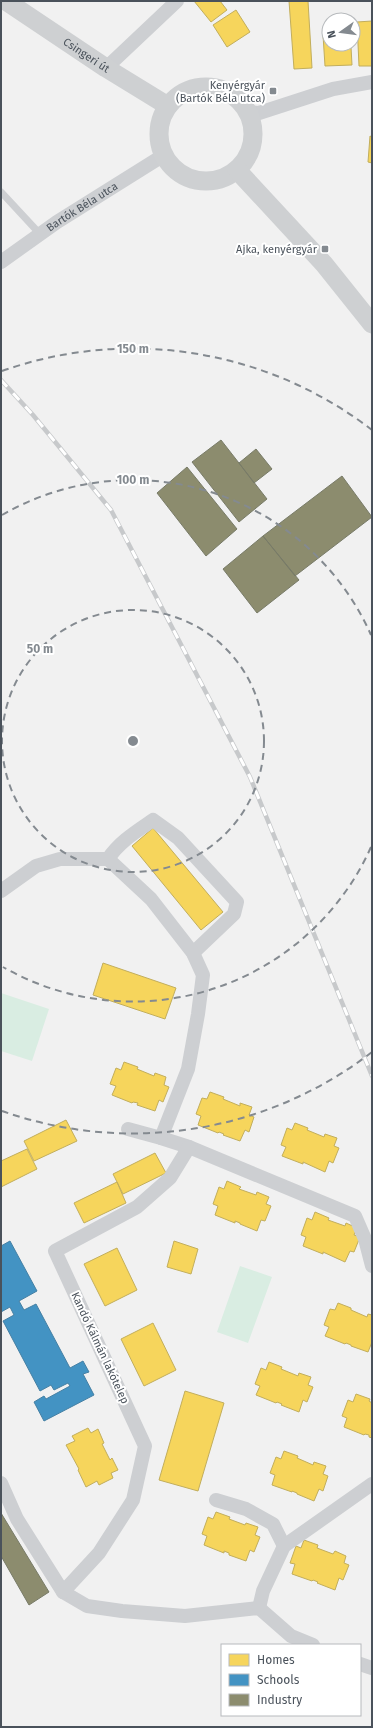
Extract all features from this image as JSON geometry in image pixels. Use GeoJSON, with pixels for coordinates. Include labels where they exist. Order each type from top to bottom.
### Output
{"type":"FeatureCollection","features":[{"type":"Feature","properties":{"kind":"main road","name":"Csingeri út"},"geometry":{"type":"LineString","coordinates":[[6,1],[106,68],[168,106]]}},
{"type":"Feature","properties":{"kind":"main road"},"geometry":{"type":"LineString","coordinates":[[210,87],[222,89],[241,102],[248,112],[253,130],[251,149],[246,161],[238,170],[225,178],[211,182],[197,181],[183,176],[172,167],[164,155],[160,142],[159,130],[162,117],[168,106],[176,97],[187,91],[210,87]]}},
{"type":"Feature","properties":{"kind":"main road"},"geometry":{"type":"LineString","coordinates":[[238,170],[324,264],[372,324]]}},
{"type":"Feature","properties":{"kind":"street"},"geometry":{"type":"LineString","coordinates":[[106,68],[177,1]]}},
{"type":"Feature","properties":{"kind":"street"},"geometry":{"type":"LineString","coordinates":[[248,112],[258,113],[333,89],[372,82]]}},
{"type":"Feature","properties":{"kind":"street","name":"Bartók Béla utca"},"geometry":{"type":"LineString","coordinates":[[1,262],[40,234],[164,155]]}},
{"type":"Feature","properties":{"kind":"street"},"geometry":{"type":"LineString","coordinates":[[108,858],[114,850],[130,836],[153,820],[178,838],[237,902],[234,914],[193,953]]}},
{"type":"Feature","properties":{"kind":"street"},"geometry":{"type":"LineString","coordinates":[[1,891],[36,866],[54,860],[108,858],[151,899],[193,953],[203,975],[198,1014],[188,1069],[161,1138]]}},
{"type":"Feature","properties":{"kind":"street"},"geometry":{"type":"LineString","coordinates":[[128,1129],[189,1147],[355,1216],[365,1239],[372,1266]]}},
{"type":"Feature","properties":{"kind":"street","name":"Kandó Kálmán lakótelep"},"geometry":{"type":"LineString","coordinates":[[63,1592],[99,1553],[133,1500],[145,1446],[55,1251],[137,1207],[170,1178],[189,1147]]}},
{"type":"Feature","properties":{"kind":"street"},"geometry":{"type":"LineString","coordinates":[[1,1483],[16,1519],[63,1592],[87,1606],[122,1611],[185,1616],[259,1608],[291,1636],[311,1644]]}},
{"type":"Feature","properties":{"kind":"street"},"geometry":{"type":"LineString","coordinates":[[259,1608],[263,1591],[284,1546],[372,1484]]}},
{"type":"Feature","properties":{"kind":"street"},"geometry":{"type":"LineString","coordinates":[[216,1500],[246,1509],[273,1524],[284,1546]]}},
{"type":"Feature","properties":{"kind":"street"},"geometry":{"type":"LineString","coordinates":[[361,1664],[372,1668]]}},
{"type":"Feature","properties":{"kind":"lane"},"geometry":{"type":"LineString","coordinates":[[1,192],[40,234]]}},
{"type":"Feature","properties":{"kind":"green space"},"geometry":{"type":"Polygon","coordinates":[[[1,993],[49,1009],[32,1061],[1,1051],[1,993]]]}},
{"type":"Feature","properties":{"kind":"green space"},"geometry":{"type":"Polygon","coordinates":[[[240,1266],[272,1277],[248,1343],[217,1332],[240,1266]]]}},
{"type":"Feature","properties":{"kind":"building: Homes"},"geometry":{"type":"Polygon","coordinates":[[[194,1],[220,1],[227,10],[211,22],[194,1]]]}},
{"type":"Feature","properties":{"kind":"building: Homes"},"geometry":{"type":"Polygon","coordinates":[[[289,1],[308,1],[312,68],[294,69],[289,1]]]}},
{"type":"Feature","properties":{"kind":"building: Homes"},"geometry":{"type":"Polygon","coordinates":[[[236,10],[250,32],[227,47],[213,25],[236,10]]]}},
{"type":"Feature","properties":{"kind":"building: Homes"},"geometry":{"type":"Polygon","coordinates":[[[372,21],[372,66],[359,66],[358,52],[361,52],[361,22],[372,21]]]}},
{"type":"Feature","properties":{"kind":"building: Homes"},"geometry":{"type":"Polygon","coordinates":[[[324,52],[351,52],[352,65],[325,66],[324,52]]]}},
{"type":"Feature","properties":{"kind":"building: Homes"},"geometry":{"type":"Polygon","coordinates":[[[370,136],[372,137],[372,163],[368,162],[370,136]]]}},
{"type":"Feature","properties":{"kind":"building: Homes"},"geometry":{"type":"Polygon","coordinates":[[[153,828],[223,912],[201,930],[132,846],[153,828]]]}},
{"type":"Feature","properties":{"kind":"building: Homes"},"geometry":{"type":"Polygon","coordinates":[[[103,963],[176,988],[165,1019],[93,995],[103,963]]]}},
{"type":"Feature","properties":{"kind":"building: Homes"},"geometry":{"type":"Polygon","coordinates":[[[124,1062],[138,1067],[137,1069],[154,1076],[155,1073],[166,1077],[164,1085],[169,1087],[163,1102],[159,1100],[155,1111],[137,1105],[138,1103],[132,1103],[112,1095],[116,1086],[110,1084],[116,1068],[121,1070],[124,1062]]]}},
{"type":"Feature","properties":{"kind":"building: Homes"},"geometry":{"type":"Polygon","coordinates":[[[210,1092],[224,1097],[223,1099],[240,1106],[240,1103],[252,1107],[249,1115],[254,1117],[249,1132],[245,1130],[240,1141],[198,1125],[201,1116],[196,1114],[202,1098],[207,1099],[210,1092]]]}},
{"type":"Feature","properties":{"kind":"building: Homes"},"geometry":{"type":"Polygon","coordinates":[[[66,1120],[77,1141],[34,1161],[24,1141],[66,1120]]]}},
{"type":"Feature","properties":{"kind":"building: Homes"},"geometry":{"type":"Polygon","coordinates":[[[295,1123],[324,1137],[325,1134],[337,1138],[334,1146],[339,1148],[333,1163],[329,1161],[325,1172],[303,1162],[303,1164],[282,1156],[286,1147],[281,1145],[287,1128],[292,1130],[295,1123]]]}},
{"type":"Feature","properties":{"kind":"building: Homes"},"geometry":{"type":"Polygon","coordinates":[[[27,1149],[37,1169],[1,1187],[1,1161],[27,1149]]]}},
{"type":"Feature","properties":{"kind":"building: Homes"},"geometry":{"type":"Polygon","coordinates":[[[155,1153],[166,1173],[123,1194],[113,1174],[155,1153]]]}},
{"type":"Feature","properties":{"kind":"building: Homes"},"geometry":{"type":"Polygon","coordinates":[[[227,1181],[241,1187],[239,1189],[256,1195],[257,1192],[269,1197],[266,1204],[271,1206],[265,1221],[261,1220],[257,1231],[235,1221],[235,1223],[215,1215],[218,1206],[213,1204],[219,1187],[224,1189],[227,1181]]]}},
{"type":"Feature","properties":{"kind":"building: Homes"},"geometry":{"type":"Polygon","coordinates":[[[117,1182],[126,1203],[84,1223],[74,1203],[117,1182]]]}},
{"type":"Feature","properties":{"kind":"building: Homes"},"geometry":{"type":"Polygon","coordinates":[[[315,1212],[329,1218],[328,1220],[345,1226],[346,1223],[357,1228],[354,1235],[360,1237],[354,1252],[350,1251],[345,1262],[323,1252],[323,1254],[303,1246],[306,1237],[301,1235],[307,1218],[312,1220],[315,1212]]]}},
{"type":"Feature","properties":{"kind":"building: Homes"},"geometry":{"type":"Polygon","coordinates":[[[174,1241],[198,1249],[191,1274],[167,1267],[174,1241]]]}},
{"type":"Feature","properties":{"kind":"building: Homes"},"geometry":{"type":"Polygon","coordinates":[[[117,1248],[137,1290],[105,1306],[84,1264],[117,1248]]]}},
{"type":"Feature","properties":{"kind":"building: Homes"},"geometry":{"type":"Polygon","coordinates":[[[338,1303],[367,1317],[368,1314],[372,1315],[372,1342],[368,1352],[325,1336],[329,1327],[324,1325],[330,1309],[335,1310],[338,1303]]]}},
{"type":"Feature","properties":{"kind":"building: Homes"},"geometry":{"type":"Polygon","coordinates":[[[153,1323],[176,1370],[144,1386],[121,1339],[153,1323]]]}},
{"type":"Feature","properties":{"kind":"building: Homes"},"geometry":{"type":"Polygon","coordinates":[[[269,1362],[298,1376],[299,1373],[311,1377],[308,1385],[313,1387],[307,1402],[303,1400],[299,1412],[277,1402],[276,1403],[256,1395],[260,1386],[255,1384],[261,1368],[266,1370],[269,1362]]]}},
{"type":"Feature","properties":{"kind":"building: Homes"},"geometry":{"type":"Polygon","coordinates":[[[185,1391],[224,1403],[198,1491],[159,1480],[185,1391]]]}},
{"type":"Feature","properties":{"kind":"building: Homes"},"geometry":{"type":"Polygon","coordinates":[[[356,1394],[370,1399],[369,1401],[372,1403],[372,1438],[369,1437],[369,1435],[364,1435],[344,1427],[347,1418],[342,1416],[348,1400],[353,1402],[356,1394]]]}},
{"type":"Feature","properties":{"kind":"building: Homes"},"geometry":{"type":"Polygon","coordinates":[[[88,1428],[91,1433],[98,1429],[104,1443],[102,1444],[110,1460],[112,1458],[118,1470],[111,1473],[113,1478],[99,1485],[97,1481],[86,1487],[78,1470],[79,1469],[66,1445],[75,1441],[72,1436],[88,1428]]]}},
{"type":"Feature","properties":{"kind":"building: Homes"},"geometry":{"type":"Polygon","coordinates":[[[284,1451],[298,1456],[297,1458],[313,1465],[314,1462],[326,1466],[323,1474],[328,1476],[323,1491],[319,1489],[314,1501],[292,1491],[272,1485],[275,1475],[270,1473],[276,1457],[281,1459],[284,1451]]]}},
{"type":"Feature","properties":{"kind":"building: Homes"},"geometry":{"type":"Polygon","coordinates":[[[216,1512],[245,1525],[246,1523],[258,1527],[255,1535],[260,1537],[254,1552],[250,1550],[246,1561],[229,1555],[229,1553],[224,1551],[224,1553],[204,1545],[207,1536],[202,1534],[208,1517],[213,1519],[216,1512]]]}},
{"type":"Feature","properties":{"kind":"building: Homes"},"geometry":{"type":"Polygon","coordinates":[[[304,1540],[318,1545],[317,1548],[333,1554],[335,1551],[346,1556],[344,1563],[349,1565],[343,1580],[339,1578],[335,1590],[313,1580],[312,1581],[292,1574],[295,1564],[290,1563],[296,1546],[301,1548],[304,1540]]]}},
{"type":"Feature","properties":{"kind":"building: Schools"},"geometry":{"type":"Polygon","coordinates":[[[10,1241],[37,1291],[19,1301],[24,1310],[36,1304],[70,1368],[83,1361],[89,1372],[83,1374],[94,1395],[44,1421],[34,1402],[44,1396],[46,1399],[70,1386],[68,1383],[54,1390],[51,1385],[40,1391],[3,1321],[14,1315],[10,1307],[1,1312],[1,1246],[10,1241]]]}},
{"type":"Feature","properties":{"kind":"building: Industry"},"geometry":{"type":"Polygon","coordinates":[[[221,440],[267,499],[239,522],[192,462],[221,440]]]}},
{"type":"Feature","properties":{"kind":"building: Industry"},"geometry":{"type":"Polygon","coordinates":[[[256,449],[272,469],[254,483],[239,463],[256,449]]]}},
{"type":"Feature","properties":{"kind":"building: Industry"},"geometry":{"type":"Polygon","coordinates":[[[187,467],[237,529],[206,556],[157,493],[187,467]]]}},
{"type":"Feature","properties":{"kind":"building: Industry"},"geometry":{"type":"Polygon","coordinates":[[[342,476],[372,517],[295,576],[263,536],[342,476]]]}},
{"type":"Feature","properties":{"kind":"building: Industry"},"geometry":{"type":"Polygon","coordinates":[[[263,536],[299,580],[257,613],[223,569],[263,536]]]}},
{"type":"Feature","properties":{"kind":"building: Industry"},"geometry":{"type":"Polygon","coordinates":[[[1,1513],[49,1592],[29,1605],[1,1556],[1,1513]]]}},
{"type":"Feature","properties":{"kind":"railway"},"geometry":{"type":"LineString","coordinates":[[1,380],[33,415],[111,510],[250,777],[372,1076]]}},
{"type":"Feature","properties":{"kind":"place","name":"Kenyérgyár (Bartók Béla utca)"},"geometry":{"type":"Point","coordinates":[273,91]}},
{"type":"Feature","properties":{"kind":"place","name":"Ajka, kenyérgyár"},"geometry":{"type":"Point","coordinates":[325,249]}}]}
